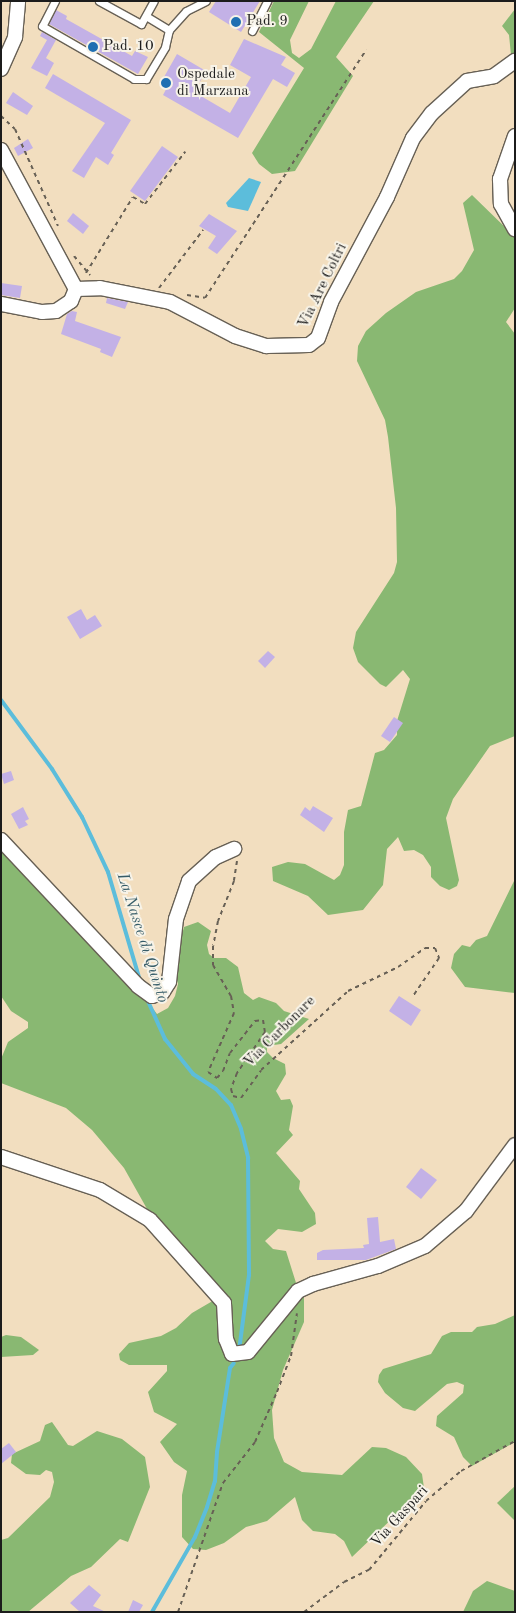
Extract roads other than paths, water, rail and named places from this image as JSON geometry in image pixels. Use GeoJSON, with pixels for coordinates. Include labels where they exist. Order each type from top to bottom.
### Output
{"type":"FeatureCollection","features":[{"type":"Feature","properties":{"kind":"street"},"geometry":{"type":"LineString","coordinates":[[1,69],[15,37],[18,1]]}},
{"type":"Feature","properties":{"kind":"street","name":"Via Are Coltri"},"geometry":{"type":"LineString","coordinates":[[76,289],[100,288],[170,302],[235,336],[266,346],[309,345],[318,338],[331,302],[387,197],[413,138],[432,113],[467,81],[494,76],[515,61]]}},
{"type":"Feature","properties":{"kind":"street"},"geometry":{"type":"LineString","coordinates":[[515,136],[500,179],[501,204],[515,229]]}},
{"type":"Feature","properties":{"kind":"street"},"geometry":{"type":"LineString","coordinates":[[1,150],[76,289],[71,301],[56,311],[42,312],[1,304]]}},
{"type":"Feature","properties":{"kind":"street"},"geometry":{"type":"LineString","coordinates":[[1,840],[138,986],[152,996],[162,993],[168,982],[176,919],[190,881],[216,857],[234,849]]}},
{"type":"Feature","properties":{"kind":"street"},"geometry":{"type":"LineString","coordinates":[[1,1157],[100,1190],[150,1220],[224,1303],[226,1339],[232,1354],[248,1352],[287,1302],[306,1287],[378,1266],[425,1246],[466,1211],[515,1145]]}},
{"type":"Feature","properties":{"kind":"lane"},"geometry":{"type":"LineString","coordinates":[[55,1],[42,26],[134,80],[146,79],[165,46],[169,30],[186,11],[206,1]]}},
{"type":"Feature","properties":{"kind":"lane"},"geometry":{"type":"LineString","coordinates":[[99,1],[141,24],[154,1]]}},
{"type":"Feature","properties":{"kind":"lane"},"geometry":{"type":"LineString","coordinates":[[252,31],[267,1]]}},
{"type":"Feature","properties":{"kind":"lane"},"geometry":{"type":"LineString","coordinates":[[146,16],[169,30]]}},
{"type":"Feature","properties":{"kind":"water"},"geometry":{"type":"Polygon","coordinates":[[[249,178],[261,182],[248,211],[228,207],[226,203],[249,178]]]}},
{"type":"Feature","properties":{"kind":"waterway","name":"La Nasce di Quinto"},"geometry":{"type":"LineString","coordinates":[[1,700],[52,769],[82,817],[108,872],[140,981]]}},
{"type":"Feature","properties":{"kind":"waterway","name":"La Nasce di Quinto"},"geometry":{"type":"LineString","coordinates":[[147,999],[165,1039],[193,1074],[216,1089],[231,1105],[241,1129],[248,1158],[249,1275],[239,1351]]}},
{"type":"Feature","properties":{"kind":"waterway","name":"La Nasce di Quinto"},"geometry":{"type":"LineString","coordinates":[[152,1612],[195,1537],[207,1507],[215,1481],[217,1452],[230,1368],[234,1363]]}},
{"type":"Feature","properties":{"kind":"place","name":"Pad. 9"},"geometry":{"type":"Point","coordinates":[236,22]}},
{"type":"Feature","properties":{"kind":"place","name":"Pad. 10"},"geometry":{"type":"Point","coordinates":[93,47]}},
{"type":"Feature","properties":{"kind":"place","name":"Ospedale di Marzana"},"geometry":{"type":"Point","coordinates":[166,83]}}]}
